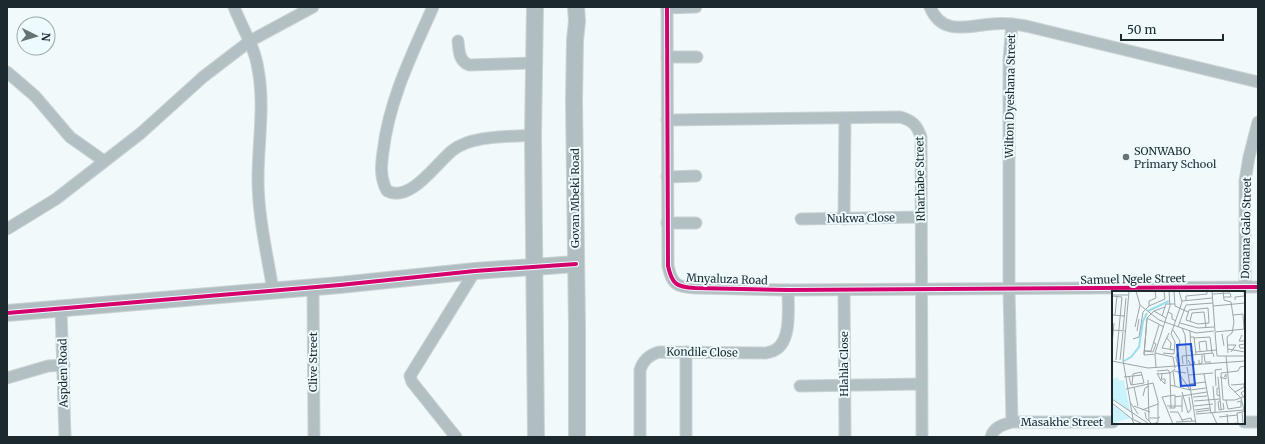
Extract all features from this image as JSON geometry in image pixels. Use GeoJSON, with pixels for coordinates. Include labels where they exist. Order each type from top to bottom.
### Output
{"type":"FeatureCollection","features":[{"type":"Feature","properties":{"kind":"main road"},"geometry":{"type":"LineString","coordinates":[[535,7],[533,135],[536,437]]}},
{"type":"Feature","properties":{"kind":"main road","name":"Govan Mbeki Road"},"geometry":{"type":"LineString","coordinates":[[576,7],[577,21],[575,40],[574,102],[577,437]]}},
{"type":"Feature","properties":{"kind":"main road"},"geometry":{"type":"LineString","coordinates":[[7,313],[313,287],[534,266],[576,264]]}},
{"type":"Feature","properties":{"kind":"street"},"geometry":{"type":"LineString","coordinates":[[234,7],[250,41],[258,68],[261,85],[262,108],[258,180],[262,222],[274,290]]}},
{"type":"Feature","properties":{"kind":"street"},"geometry":{"type":"LineString","coordinates":[[7,229],[56,199],[140,133],[203,77],[250,41],[313,7]]}},
{"type":"Feature","properties":{"kind":"street"},"geometry":{"type":"LineString","coordinates":[[433,7],[405,71],[387,123],[382,155],[381,177],[387,191],[398,194],[415,186],[436,168],[448,154],[462,145],[494,138],[533,135]]}},
{"type":"Feature","properties":{"kind":"street","name":"Mnyaluza Road"},"geometry":{"type":"LineString","coordinates":[[696,7],[667,7],[667,224],[668,266],[672,280],[680,287],[695,288],[788,290],[1009,289]]}},
{"type":"Feature","properties":{"kind":"street"},"geometry":{"type":"LineString","coordinates":[[930,7],[934,16],[947,26],[956,27],[1012,24]]}},
{"type":"Feature","properties":{"kind":"street","name":"Wilton Dyeshana Street"},"geometry":{"type":"LineString","coordinates":[[1012,422],[1009,289],[1009,59],[1012,24],[1038,28],[1258,82]]}},
{"type":"Feature","properties":{"kind":"street"},"geometry":{"type":"LineString","coordinates":[[458,41],[460,57],[465,63],[470,65],[534,63]]}},
{"type":"Feature","properties":{"kind":"street"},"geometry":{"type":"LineString","coordinates":[[667,57],[697,57]]}},
{"type":"Feature","properties":{"kind":"street"},"geometry":{"type":"LineString","coordinates":[[7,72],[35,96],[70,137],[104,161]]}},
{"type":"Feature","properties":{"kind":"street","name":"Rharhabe Street"},"geometry":{"type":"LineString","coordinates":[[667,120],[900,117],[908,119],[915,124],[921,137],[922,437]]}},
{"type":"Feature","properties":{"kind":"street"},"geometry":{"type":"LineString","coordinates":[[844,219],[845,118]]}},
{"type":"Feature","properties":{"kind":"street","name":"Donana Galo Street"},"geometry":{"type":"LineString","coordinates":[[1244,287],[1245,181],[1258,122]]}},
{"type":"Feature","properties":{"kind":"street"},"geometry":{"type":"LineString","coordinates":[[667,177],[696,176]]}},
{"type":"Feature","properties":{"kind":"street","name":"Nukwa Close"},"geometry":{"type":"LineString","coordinates":[[801,219],[921,217]]}},
{"type":"Feature","properties":{"kind":"street"},"geometry":{"type":"LineString","coordinates":[[667,224],[696,223]]}},
{"type":"Feature","properties":{"kind":"street"},"geometry":{"type":"LineString","coordinates":[[456,437],[414,386],[410,376],[476,271]]}},
{"type":"Feature","properties":{"kind":"street","name":"Clive Street"},"geometry":{"type":"LineString","coordinates":[[313,287],[314,437]]}},
{"type":"Feature","properties":{"kind":"street","name":"Samuel Ngele Street"},"geometry":{"type":"LineString","coordinates":[[1009,289],[1258,287]]}},
{"type":"Feature","properties":{"kind":"street","name":"Kondile Close"},"geometry":{"type":"LineString","coordinates":[[640,437],[640,370],[646,359],[652,354],[659,352],[766,353],[775,350],[782,344],[786,337],[788,290]]}},
{"type":"Feature","properties":{"kind":"street","name":"Hlahla Close"},"geometry":{"type":"LineString","coordinates":[[844,290],[845,437]]}},
{"type":"Feature","properties":{"kind":"street","name":"Aspden Road"},"geometry":{"type":"LineString","coordinates":[[61,309],[64,365],[65,437]]}},
{"type":"Feature","properties":{"kind":"street"},"geometry":{"type":"LineString","coordinates":[[686,352],[686,437]]}},
{"type":"Feature","properties":{"kind":"street"},"geometry":{"type":"LineString","coordinates":[[7,378],[48,366],[64,365]]}},
{"type":"Feature","properties":{"kind":"street"},"geometry":{"type":"LineString","coordinates":[[800,386],[921,384]]}},
{"type":"Feature","properties":{"kind":"street"},"geometry":{"type":"LineString","coordinates":[[990,437],[998,427],[1012,422]]}},
{"type":"Feature","properties":{"kind":"street","name":"Masakhe Street"},"geometry":{"type":"LineString","coordinates":[[1012,422],[1112,422]]}},
{"type":"Feature","properties":{"kind":"street"},"geometry":{"type":"LineString","coordinates":[[1245,422],[1258,422]]}},
{"type":"Feature","properties":{"kind":"cycle path"},"geometry":{"type":"LineString","coordinates":[[667,7],[668,266],[673,281],[683,287],[788,290],[1258,287]]}},
{"type":"Feature","properties":{"kind":"cycle path"},"geometry":{"type":"LineString","coordinates":[[7,313],[340,285],[475,271],[576,264]]}},
{"type":"Feature","properties":{"kind":"place","name":"SONWABO Primary School"},"geometry":{"type":"Point","coordinates":[1126,157]}}]}
